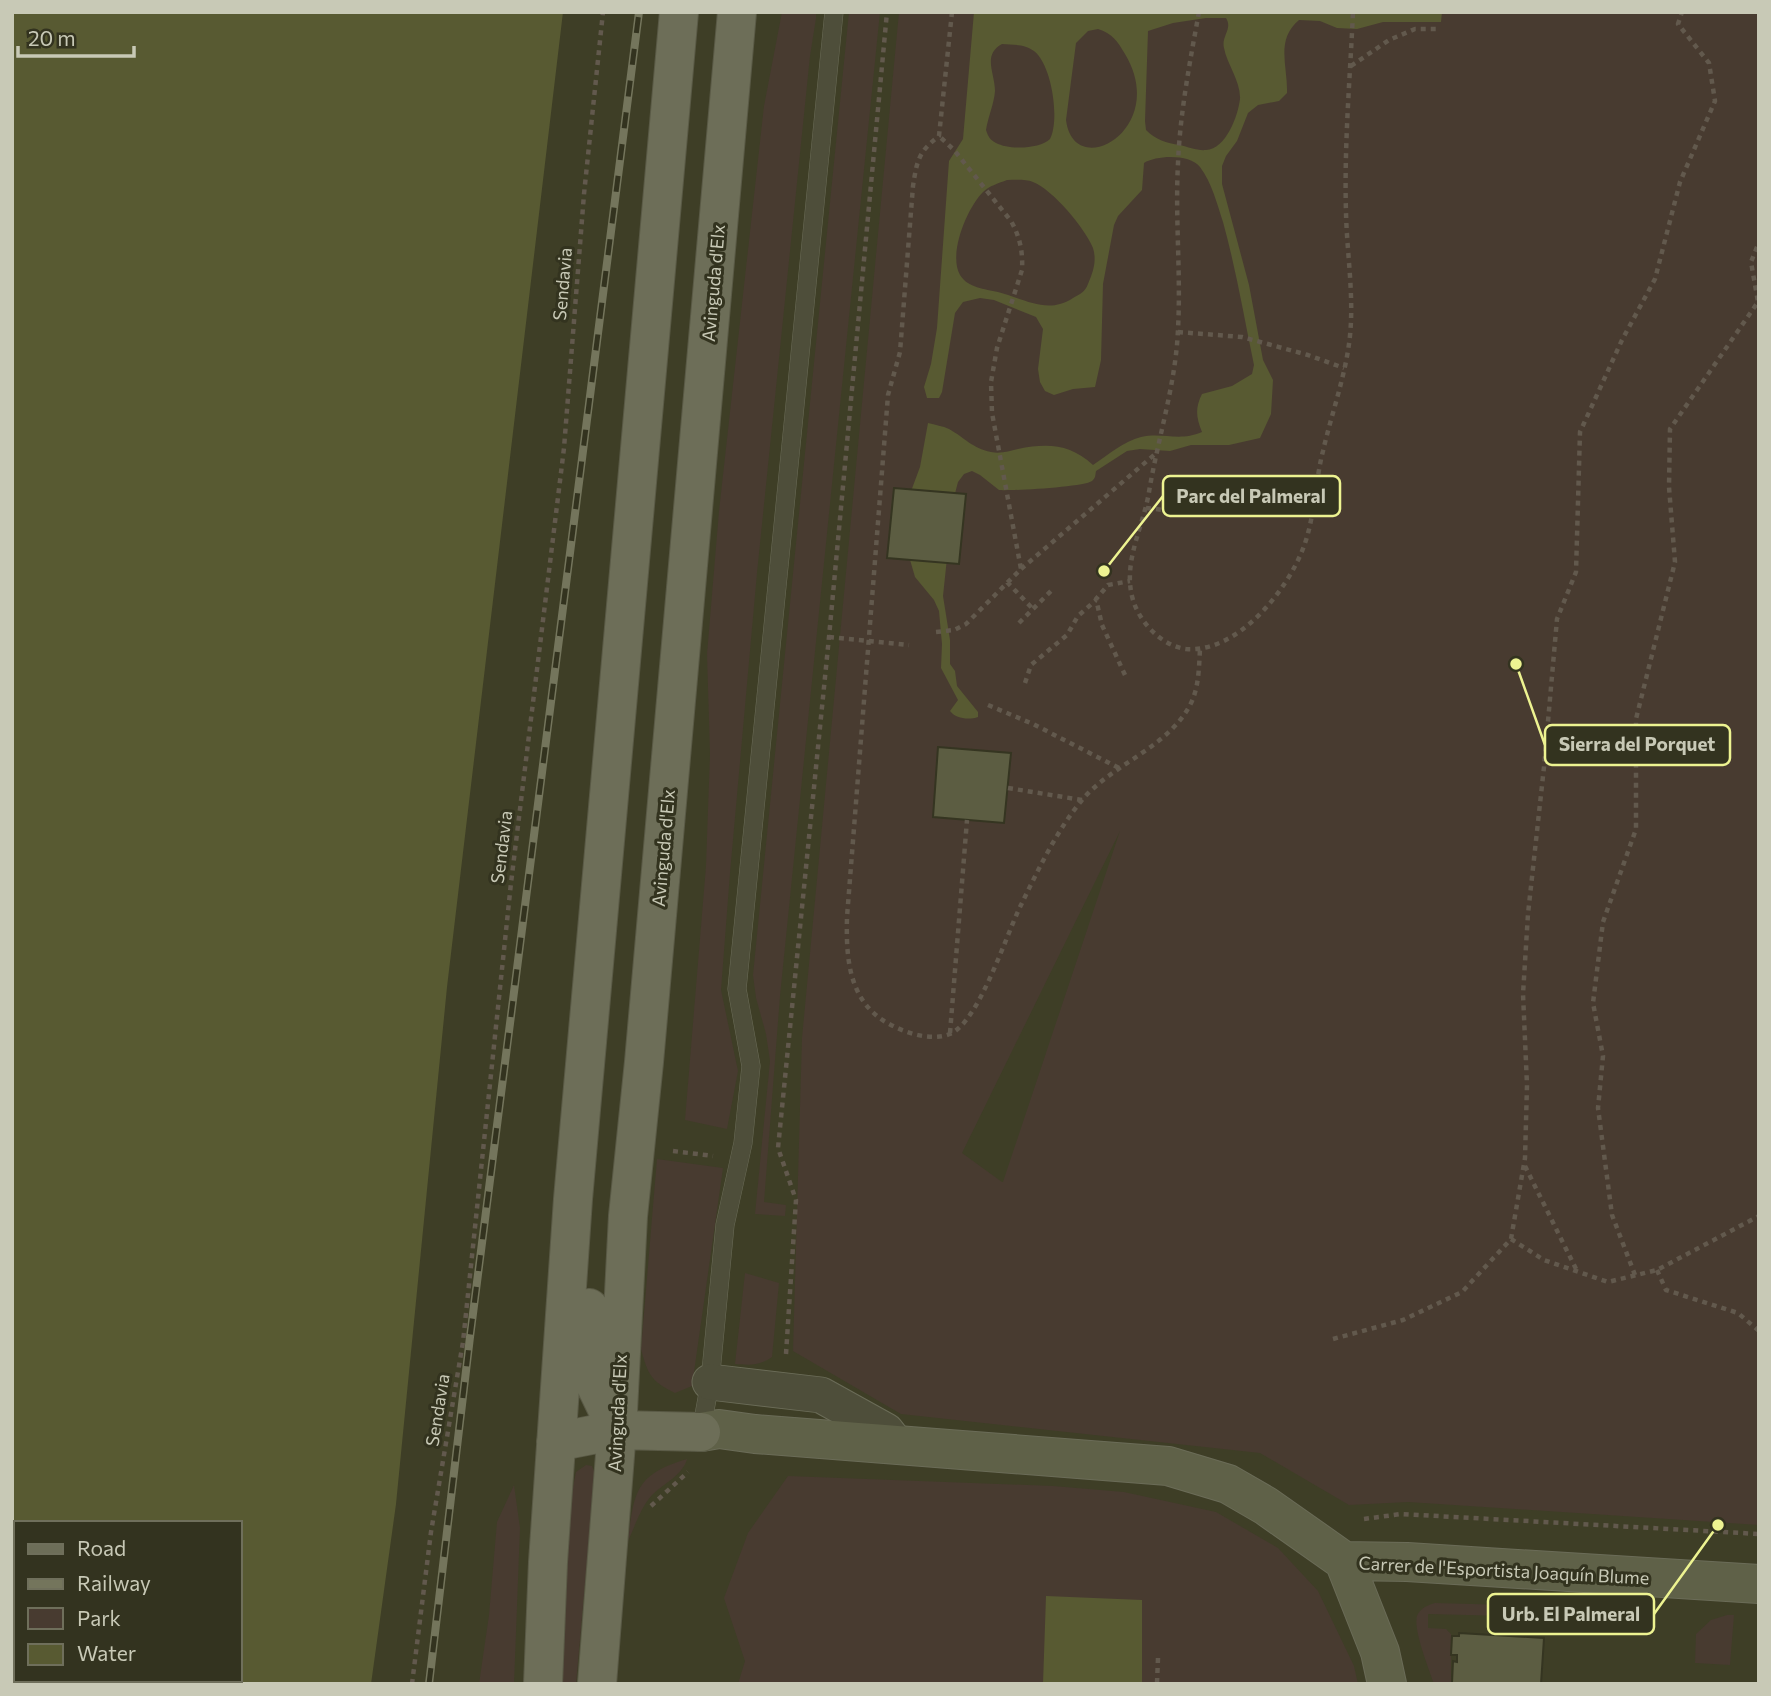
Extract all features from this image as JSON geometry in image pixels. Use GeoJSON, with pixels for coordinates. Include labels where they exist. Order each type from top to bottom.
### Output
{"type":"FeatureCollection","features":[{"type":"Feature","properties":{"kind":"main road"},"geometry":{"type":"LineString","coordinates":[[543,1684],[573,1199],[679,12]]}},
{"type":"Feature","properties":{"kind":"main road","name":"Avinguda d'Elx"},"geometry":{"type":"LineString","coordinates":[[597,1684],[617,1430],[628,1216],[737,12]]}},
{"type":"Feature","properties":{"kind":"main road"},"geometry":{"type":"LineString","coordinates":[[617,1430],[597,1388],[586,1351],[627,820],[629,754],[620,653]]}},
{"type":"Feature","properties":{"kind":"main road"},"geometry":{"type":"LineString","coordinates":[[556,1442],[617,1430],[701,1432]]}},
{"type":"Feature","properties":{"kind":"main road"},"geometry":{"type":"LineString","coordinates":[[612,1497],[641,1459],[662,1444],[701,1432]]}},
{"type":"Feature","properties":{"kind":"street"},"geometry":{"type":"LineString","coordinates":[[710,1382],[821,1395],[886,1431],[897,1445]]}},
{"type":"Feature","properties":{"kind":"street","name":"Carrer de l'Esportista Joaquín Blume"},"geometry":{"type":"LineString","coordinates":[[701,1432],[719,1429],[1168,1466],[1228,1485],[1266,1506],[1344,1561],[1407,1562],[1759,1584]]}},
{"type":"Feature","properties":{"kind":"street"},"geometry":{"type":"LineString","coordinates":[[1344,1561],[1380,1652],[1387,1684]]}},
{"type":"Feature","properties":{"kind":"lane"},"geometry":{"type":"LineString","coordinates":[[701,1432],[710,1382],[725,1225],[743,1143],[751,1066],[737,989],[834,12]]}},
{"type":"Feature","properties":{"kind":"path","name":"Sendavia"},"geometry":{"type":"LineString","coordinates":[[412,1684],[431,1531],[463,1342],[511,883],[564,448],[584,194],[603,12]]}},
{"type":"Feature","properties":{"kind":"path"},"geometry":{"type":"LineString","coordinates":[[788,1302],[796,1200],[778,1148],[887,12]]}},
{"type":"Feature","properties":{"kind":"path"},"geometry":{"type":"LineString","coordinates":[[952,12],[939,136],[923,148],[917,161],[900,352],[888,395],[847,917],[848,964],[858,992],[875,1015],[900,1030],[930,1036],[950,1034],[965,1023],[977,1005],[1020,908],[1050,849],[1082,800],[1181,719],[1192,700],[1199,672],[1200,649]]}},
{"type":"Feature","properties":{"kind":"path"},"geometry":{"type":"LineString","coordinates":[[1199,12],[1178,162],[1178,332],[1146,508],[1131,558],[1130,581],[1140,616],[1151,630],[1166,642],[1182,648],[1200,649],[1221,643],[1238,634],[1281,591],[1304,547],[1320,464],[1349,342],[1351,295],[1346,211],[1353,12]]}},
{"type":"Feature","properties":{"kind":"path"},"geometry":{"type":"LineString","coordinates":[[1333,1339],[1403,1320],[1462,1292],[1511,1239],[1524,1164],[1527,1085],[1523,994],[1528,914],[1557,619],[1576,572],[1580,432],[1622,340],[1655,279],[1680,181],[1715,101],[1709,63],[1678,24],[1682,12]]}},
{"type":"Feature","properties":{"kind":"path"},"geometry":{"type":"LineString","coordinates":[[1351,66],[1389,40],[1415,29],[1437,29]]}},
{"type":"Feature","properties":{"kind":"path"},"geometry":{"type":"LineString","coordinates":[[939,136],[954,150],[1011,221],[1021,247],[1022,270],[997,348],[991,382],[992,413],[1021,569]]}},
{"type":"Feature","properties":{"kind":"path"},"geometry":{"type":"LineString","coordinates":[[1635,1276],[1612,1215],[1598,1108],[1603,1056],[1593,1003],[1603,922],[1636,829],[1636,719],[1675,562],[1669,487],[1670,429],[1758,302],[1751,262],[1759,242]]}},
{"type":"Feature","properties":{"kind":"path"},"geometry":{"type":"LineString","coordinates":[[1178,332],[1242,337],[1267,342],[1344,368]]}},
{"type":"Feature","properties":{"kind":"path"},"geometry":{"type":"LineString","coordinates":[[936,632],[954,630],[966,624],[1021,569],[1155,454]]}},
{"type":"Feature","properties":{"kind":"path"},"geometry":{"type":"LineString","coordinates":[[1146,508],[1200,514]]}},
{"type":"Feature","properties":{"kind":"path"},"geometry":{"type":"LineString","coordinates":[[1025,683],[1031,665],[1067,635],[1078,616],[1108,585],[1130,581]]}},
{"type":"Feature","properties":{"kind":"path"},"geometry":{"type":"LineString","coordinates":[[1007,582],[1033,609]]}},
{"type":"Feature","properties":{"kind":"path"},"geometry":{"type":"LineString","coordinates":[[1019,623],[1051,592]]}},
{"type":"Feature","properties":{"kind":"path"},"geometry":{"type":"LineString","coordinates":[[1096,600],[1102,625],[1125,675]]}},
{"type":"Feature","properties":{"kind":"path"},"geometry":{"type":"LineString","coordinates":[[829,637],[909,645]]}},
{"type":"Feature","properties":{"kind":"path"},"geometry":{"type":"LineString","coordinates":[[988,705],[1033,724],[1119,768]]}},
{"type":"Feature","properties":{"kind":"path"},"geometry":{"type":"LineString","coordinates":[[1008,788],[1082,800]]}},
{"type":"Feature","properties":{"kind":"path"},"geometry":{"type":"LineString","coordinates":[[950,1034],[967,820]]}},
{"type":"Feature","properties":{"kind":"path"},"geometry":{"type":"LineString","coordinates":[[1524,1164],[1577,1272]]}},
{"type":"Feature","properties":{"kind":"path"},"geometry":{"type":"LineString","coordinates":[[1511,1239],[1544,1260],[1608,1282],[1657,1270],[1759,1216]]}},
{"type":"Feature","properties":{"kind":"path"},"geometry":{"type":"LineString","coordinates":[[1657,1270],[1666,1290],[1738,1313],[1759,1331]]}},
{"type":"Feature","properties":{"kind":"path"},"geometry":{"type":"LineString","coordinates":[[1356,1521],[1401,1514],[1759,1534]]}},
{"type":"Feature","properties":{"kind":"path"},"geometry":{"type":"LineString","coordinates":[[1613,1616],[1636,1625]]}},
{"type":"Feature","properties":{"kind":"path"},"geometry":{"type":"LineString","coordinates":[[1157,1684],[1158,1658]]}},
{"type":"Feature","properties":{"kind":"green space"},"geometry":{"type":"Polygon","coordinates":[[[782,12],[816,12],[816,18],[757,573],[730,873],[721,990],[738,1071],[727,1129],[685,1120],[706,866],[710,754],[707,654],[719,511],[764,106],[782,12]]]}},
{"type":"Feature","properties":{"kind":"green space"},"geometry":{"type":"Polygon","coordinates":[[[849,12],[880,12],[780,996],[764,1202],[786,1205],[785,1216],[755,1214],[770,1061],[753,975],[849,12]]]}},
{"type":"Feature","properties":{"kind":"green space"},"geometry":{"type":"Polygon","coordinates":[[[899,12],[1759,12],[1759,1525],[1408,1502],[1349,1505],[1260,1453],[901,1414],[793,1351],[802,1038],[899,12]],[[1120,831],[962,1153],[1003,1182],[1120,831]]]}},
{"type":"Feature","properties":{"kind":"green space"},"geometry":{"type":"Polygon","coordinates":[[[657,1159],[723,1168],[692,1386],[675,1393],[652,1376],[641,1349],[657,1159]]]}},
{"type":"Feature","properties":{"kind":"green space"},"geometry":{"type":"Polygon","coordinates":[[[745,1273],[779,1283],[772,1357],[750,1365],[735,1364],[745,1273]]]}},
{"type":"Feature","properties":{"kind":"green space"},"geometry":{"type":"Polygon","coordinates":[[[687,1459],[677,1475],[648,1500],[628,1541],[633,1509],[641,1487],[657,1471],[687,1459]]]}},
{"type":"Feature","properties":{"kind":"green space"},"geometry":{"type":"Polygon","coordinates":[[[586,1465],[592,1466],[595,1473],[576,1684],[559,1684],[572,1492],[576,1472],[586,1465]]]}},
{"type":"Feature","properties":{"kind":"green space"},"geometry":{"type":"Polygon","coordinates":[[[788,1476],[1053,1486],[1124,1492],[1216,1512],[1278,1548],[1318,1591],[1354,1666],[1358,1684],[738,1684],[745,1661],[724,1598],[748,1533],[788,1476]]]}},
{"type":"Feature","properties":{"kind":"green space"},"geometry":{"type":"Polygon","coordinates":[[[514,1485],[520,1528],[514,1684],[479,1684],[489,1615],[497,1522],[514,1485]]]}},
{"type":"Feature","properties":{"kind":"green space"},"geometry":{"type":"Polygon","coordinates":[[[1435,1603],[1545,1606],[1544,1617],[1428,1614],[1428,1628],[1446,1629],[1451,1634],[1451,1684],[1434,1684],[1416,1622],[1420,1611],[1435,1603]]]}},
{"type":"Feature","properties":{"kind":"green space"},"geometry":{"type":"Polygon","coordinates":[[[1734,1615],[1730,1665],[1695,1663],[1696,1634],[1711,1620],[1734,1615]]]}},
{"type":"Feature","properties":{"kind":"water"},"geometry":{"type":"Polygon","coordinates":[[[12,12],[563,12],[447,987],[396,1504],[371,1684],[12,1684],[12,12]]]}},
{"type":"Feature","properties":{"kind":"water"},"geometry":{"type":"Polygon","coordinates":[[[974,12],[1442,12],[1441,22],[1383,22],[1357,29],[1337,28],[1320,21],[1299,20],[1287,36],[1285,45],[1287,93],[1279,101],[1258,105],[1248,113],[1237,141],[1226,156],[1222,166],[1222,184],[1249,285],[1263,360],[1273,380],[1271,414],[1260,438],[1229,445],[1191,445],[1170,451],[1127,451],[1096,471],[1092,481],[1076,485],[999,490],[972,471],[964,474],[958,482],[953,501],[943,596],[950,640],[950,664],[955,671],[957,686],[978,712],[978,717],[967,719],[950,711],[958,700],[941,668],[939,611],[934,600],[915,577],[906,546],[907,502],[920,467],[928,423],[949,429],[991,452],[1039,446],[1058,447],[1076,453],[1093,465],[1122,445],[1141,437],[1178,437],[1202,432],[1197,413],[1202,394],[1232,386],[1252,374],[1254,365],[1228,240],[1211,187],[1195,163],[1181,158],[1165,157],[1144,163],[1142,190],[1118,216],[1114,225],[1103,284],[1101,360],[1095,387],[1073,389],[1054,395],[1045,391],[1038,369],[1043,329],[1036,317],[994,300],[980,298],[963,302],[955,313],[942,392],[939,398],[927,398],[924,387],[937,328],[949,161],[963,139],[974,12]],[[1206,18],[1173,23],[1148,31],[1146,130],[1166,142],[1200,150],[1213,148],[1230,130],[1240,99],[1224,48],[1228,22],[1226,18],[1206,18]],[[1098,29],[1088,31],[1076,43],[1066,120],[1073,138],[1085,147],[1100,147],[1115,139],[1128,124],[1136,105],[1136,81],[1125,54],[1114,38],[1098,29]],[[1002,44],[996,48],[991,59],[995,91],[986,130],[988,136],[992,141],[1009,147],[1039,145],[1050,139],[1054,119],[1046,68],[1031,49],[1002,44]],[[1007,180],[991,186],[977,199],[961,232],[956,255],[957,266],[963,279],[977,287],[1045,305],[1064,303],[1084,291],[1093,271],[1093,248],[1067,210],[1041,186],[1027,180],[1007,180]]]}},
{"type":"Feature","properties":{"kind":"water"},"geometry":{"type":"Polygon","coordinates":[[[1046,1596],[1142,1600],[1142,1684],[1043,1684],[1046,1596]]]}},
{"type":"Feature","properties":{"kind":"building"},"geometry":{"type":"Polygon","coordinates":[[[894,488],[966,494],[959,564],[887,558],[894,488]]]}},
{"type":"Feature","properties":{"kind":"building"},"geometry":{"type":"Polygon","coordinates":[[[938,747],[1011,753],[1004,823],[933,817],[938,747]]]}},
{"type":"Feature","properties":{"kind":"building"},"geometry":{"type":"Polygon","coordinates":[[[1459,1633],[1544,1638],[1541,1684],[1452,1683],[1453,1661],[1457,1662],[1457,1655],[1451,1655],[1452,1636],[1459,1636],[1459,1633]]]}},
{"type":"Feature","properties":{"kind":"railway"},"geometry":{"type":"LineString","coordinates":[[429,1684],[470,1337],[639,12]]}},
{"type":"Feature","properties":{"kind":"place","name":"Parc del Palmeral"},"geometry":{"type":"Point","coordinates":[1104,571]}},
{"type":"Feature","properties":{"kind":"place","name":"Sierra del Porquet"},"geometry":{"type":"Point","coordinates":[1516,664]}},
{"type":"Feature","properties":{"kind":"place","name":"Urb. El Palmeral"},"geometry":{"type":"Point","coordinates":[1718,1525]}}]}
